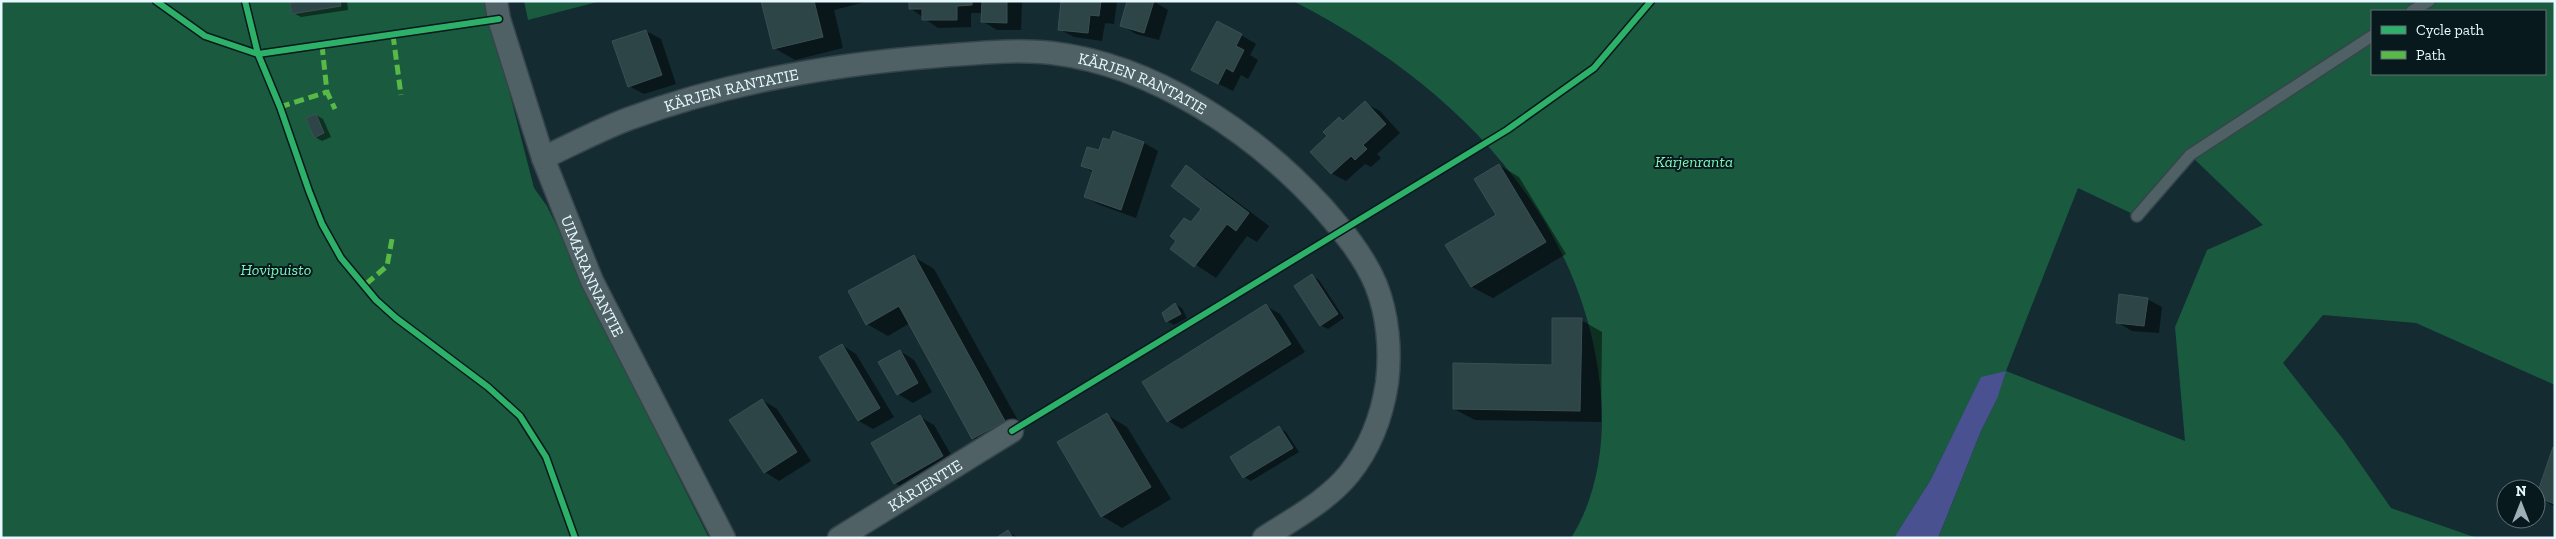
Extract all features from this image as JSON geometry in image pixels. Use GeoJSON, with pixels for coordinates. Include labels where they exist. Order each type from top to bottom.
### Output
{"type":"FeatureCollection","features":[{"type":"Feature","properties":{"kind":"street","name":"UIMARANNANTIE"},"geometry":{"type":"LineString","coordinates":[[496,1],[499,19],[543,158],[592,281],[724,538]]}},
{"type":"Feature","properties":{"kind":"street","name":"KÄRJEN RANTATIE"},"geometry":{"type":"LineString","coordinates":[[543,158],[626,120],[688,99],[764,81],[884,60],[1014,51],[1053,53],[1095,62],[1139,77],[1174,92],[1210,112],[1243,135],[1278,162],[1307,191],[1342,231],[1363,260],[1375,283],[1383,307],[1389,363],[1380,419],[1368,445],[1349,474],[1328,495],[1264,538]]}},
{"type":"Feature","properties":{"kind":"street","name":"KÄRJENTIE"},"geometry":{"type":"LineString","coordinates":[[839,538],[1012,431]]}},
{"type":"Feature","properties":{"kind":"lane"},"geometry":{"type":"LineString","coordinates":[[2414,10],[2429,1]]}},
{"type":"Feature","properties":{"kind":"lane"},"geometry":{"type":"LineString","coordinates":[[2137,216],[2190,155],[2371,37]]}},
{"type":"Feature","properties":{"kind":"green space","name":"Hovipuisto"},"geometry":{"type":"Polygon","coordinates":[[[1,1],[486,1],[534,188],[547,206],[639,398],[709,538],[1,538],[1,1]]]}},
{"type":"Feature","properties":{"kind":"green space"},"geometry":{"type":"Polygon","coordinates":[[[524,1],[601,1],[528,20],[524,1]]]}},
{"type":"Feature","properties":{"kind":"green space","name":"Kärjenranta"},"geometry":{"type":"Polygon","coordinates":[[[1293,1],[2555,1],[2555,385],[2416,323],[2323,315],[2283,363],[2343,439],[2391,508],[2477,538],[1938,538],[1981,431],[1997,399],[1981,378],[1930,481],[1902,526],[1898,538],[1571,538],[1581,521],[1588,503],[1594,483],[1601,444],[1602,404],[1600,385],[1588,321],[1565,261],[1534,206],[1496,155],[1451,109],[1402,68],[1349,32],[1293,1]],[[2190,155],[2137,216],[2078,188],[2006,371],[2185,441],[2175,327],[2207,250],[2263,225],[2190,155]]]}},
{"type":"Feature","properties":{"kind":"water"},"geometry":{"type":"Polygon","coordinates":[[[2006,371],[1997,399],[1981,431],[1938,538],[1894,538],[1930,481],[1981,377],[2006,371]]]}},
{"type":"Feature","properties":{"kind":"building"},"geometry":{"type":"Polygon","coordinates":[[[300,1],[340,1],[341,6],[292,14],[290,3],[300,1]]]}},
{"type":"Feature","properties":{"kind":"building"},"geometry":{"type":"Polygon","coordinates":[[[761,1],[814,1],[823,37],[773,49],[761,1]]]}},
{"type":"Feature","properties":{"kind":"building"},"geometry":{"type":"Polygon","coordinates":[[[909,1],[972,1],[972,5],[957,6],[957,20],[922,20],[922,9],[909,9],[909,1]]]}},
{"type":"Feature","properties":{"kind":"building"},"geometry":{"type":"Polygon","coordinates":[[[982,1],[1007,1],[1007,23],[981,22],[982,1]]]}},
{"type":"Feature","properties":{"kind":"building"},"geometry":{"type":"Polygon","coordinates":[[[1061,1],[1101,1],[1099,16],[1090,15],[1088,33],[1058,30],[1061,1]]]}},
{"type":"Feature","properties":{"kind":"building"},"geometry":{"type":"Polygon","coordinates":[[[1127,1],[1154,1],[1144,33],[1120,26],[1127,1]]]}},
{"type":"Feature","properties":{"kind":"building"},"geometry":{"type":"Polygon","coordinates":[[[1217,21],[1242,34],[1236,46],[1244,50],[1233,72],[1226,68],[1218,84],[1191,70],[1217,21]]]}},
{"type":"Feature","properties":{"kind":"building"},"geometry":{"type":"Polygon","coordinates":[[[646,30],[662,75],[628,87],[612,41],[646,30]]]}},
{"type":"Feature","properties":{"kind":"building"},"geometry":{"type":"Polygon","coordinates":[[[1365,101],[1386,124],[1363,145],[1367,149],[1355,160],[1351,156],[1331,174],[1310,152],[1327,136],[1323,132],[1339,117],[1343,121],[1365,101]]]}},
{"type":"Feature","properties":{"kind":"building"},"geometry":{"type":"Polygon","coordinates":[[[316,114],[324,133],[314,138],[306,118],[316,114]]]}},
{"type":"Feature","properties":{"kind":"building"},"geometry":{"type":"Polygon","coordinates":[[[1113,131],[1144,142],[1121,210],[1084,197],[1093,170],[1081,166],[1087,147],[1099,150],[1103,138],[1110,140],[1113,131]]]}},
{"type":"Feature","properties":{"kind":"building"},"geometry":{"type":"Polygon","coordinates":[[[1499,164],[1546,242],[1471,287],[1445,245],[1496,215],[1474,179],[1499,164]]]}},
{"type":"Feature","properties":{"kind":"building"},"geometry":{"type":"Polygon","coordinates":[[[1186,165],[1249,213],[1236,231],[1227,224],[1194,267],[1170,249],[1176,241],[1170,236],[1184,218],[1191,222],[1201,209],[1171,186],[1186,165]]]}},
{"type":"Feature","properties":{"kind":"building"},"geometry":{"type":"Polygon","coordinates":[[[914,255],[1005,421],[972,439],[899,306],[866,325],[848,291],[914,255]]]}},
{"type":"Feature","properties":{"kind":"building"},"geometry":{"type":"Polygon","coordinates":[[[1312,274],[1338,314],[1320,326],[1294,286],[1312,274]]]}},
{"type":"Feature","properties":{"kind":"building"},"geometry":{"type":"Polygon","coordinates":[[[2119,294],[2148,298],[2144,326],[2116,323],[2119,294]]]}},
{"type":"Feature","properties":{"kind":"building"},"geometry":{"type":"Polygon","coordinates":[[[1175,303],[1181,314],[1166,322],[1162,313],[1175,303]]]}},
{"type":"Feature","properties":{"kind":"building"},"geometry":{"type":"Polygon","coordinates":[[[1266,304],[1291,344],[1167,422],[1142,382],[1266,304]]]}},
{"type":"Feature","properties":{"kind":"building"},"geometry":{"type":"Polygon","coordinates":[[[1552,318],[1582,318],[1580,411],[1453,409],[1453,363],[1552,365],[1552,318]]]}},
{"type":"Feature","properties":{"kind":"building"},"geometry":{"type":"Polygon","coordinates":[[[842,344],[880,408],[858,421],[819,357],[842,344]]]}},
{"type":"Feature","properties":{"kind":"building"},"geometry":{"type":"Polygon","coordinates":[[[900,350],[918,383],[897,395],[878,362],[900,350]]]}},
{"type":"Feature","properties":{"kind":"building"},"geometry":{"type":"Polygon","coordinates":[[[762,399],[797,452],[764,473],[729,420],[762,399]]]}},
{"type":"Feature","properties":{"kind":"building"},"geometry":{"type":"Polygon","coordinates":[[[1107,413],[1151,487],[1101,517],[1057,442],[1107,413]]]}},
{"type":"Feature","properties":{"kind":"building"},"geometry":{"type":"Polygon","coordinates":[[[920,415],[943,456],[894,484],[871,443],[920,415]]]}},
{"type":"Feature","properties":{"kind":"building"},"geometry":{"type":"Polygon","coordinates":[[[1279,426],[1293,448],[1243,478],[1230,457],[1279,426]]]}},
{"type":"Feature","properties":{"kind":"building"},"geometry":{"type":"Polygon","coordinates":[[[2553,447],[2555,447],[2555,504],[2546,501],[2546,479],[2542,479],[2553,447]]]}},
{"type":"Feature","properties":{"kind":"building"},"geometry":{"type":"Polygon","coordinates":[[[1008,530],[1013,538],[996,538],[1008,530]]]}},
{"type":"Feature","properties":{"kind":"marked path"},"geometry":{"type":"LineString","coordinates":[[393,35],[401,95]]}},
{"type":"Feature","properties":{"kind":"marked path"},"geometry":{"type":"LineString","coordinates":[[322,45],[327,92],[335,109]]}},
{"type":"Feature","properties":{"kind":"marked path"},"geometry":{"type":"LineString","coordinates":[[280,107],[327,92]]}},
{"type":"Feature","properties":{"kind":"marked path"},"geometry":{"type":"LineString","coordinates":[[366,284],[387,266],[392,239]]}},
{"type":"Feature","properties":{"kind":"cycle path"},"geometry":{"type":"LineString","coordinates":[[156,1],[205,36],[258,54],[499,19]]}},
{"type":"Feature","properties":{"kind":"cycle path"},"geometry":{"type":"LineString","coordinates":[[245,1],[258,54],[280,107],[309,191],[322,224],[341,258],[376,300],[396,318],[488,387],[520,416],[546,457],[575,538]]}},
{"type":"Feature","properties":{"kind":"cycle path"},"geometry":{"type":"LineString","coordinates":[[1012,431],[1507,130],[1594,68],[1651,1]]}}]}
